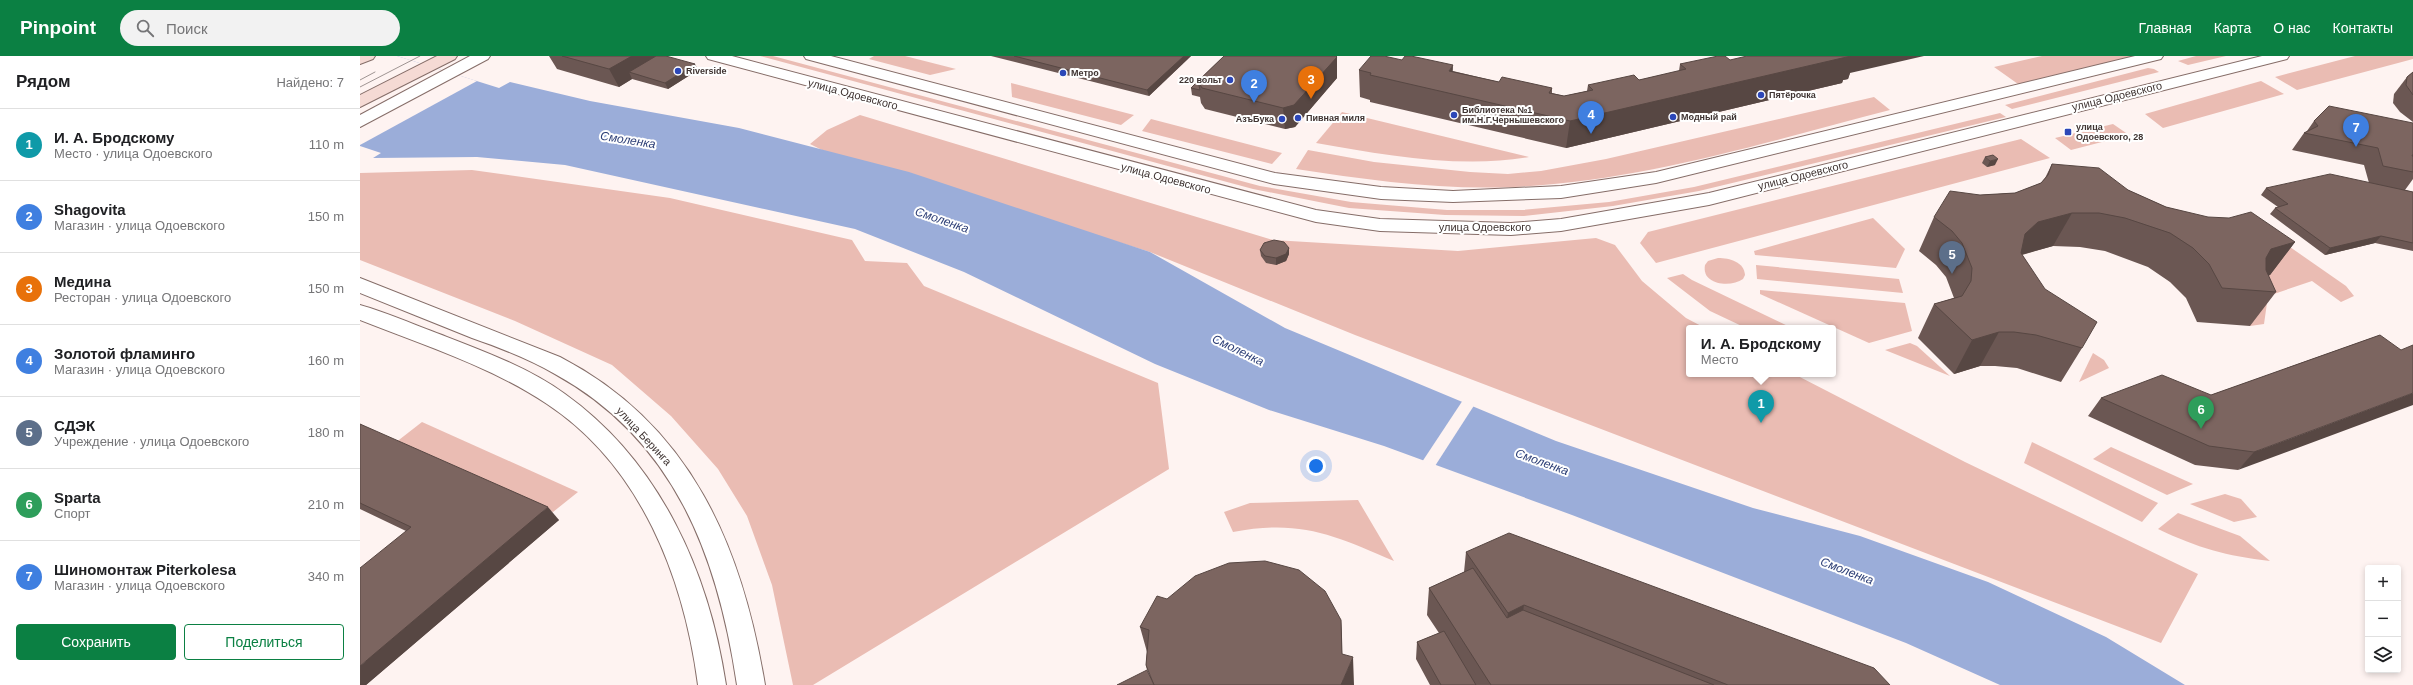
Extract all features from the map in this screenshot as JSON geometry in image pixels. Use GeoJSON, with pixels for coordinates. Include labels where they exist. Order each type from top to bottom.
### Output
{"type":"FeatureCollection","features":[{"type":"Feature","properties":{"kind":"main road"},"geometry":{"type":"LineString","coordinates":[[360,60],[367,56]]}},
{"type":"Feature","properties":{"kind":"main road"},"geometry":{"type":"LineString","coordinates":[[360,102],[449,56]]}},
{"type":"Feature","properties":{"kind":"street"},"geometry":{"type":"LineString","coordinates":[[360,122],[482,56]]}},
{"type":"Feature","properties":{"kind":"street","name":"улица Одоевского"},"geometry":{"type":"LineString","coordinates":[[714,56],[1308,214],[1380,225],[1466,229],[1511,229],[1561,225],[1709,199],[2281,56]]}},
{"type":"Feature","properties":{"kind":"street"},"geometry":{"type":"LineString","coordinates":[[812,56],[1274,178],[1326,188],[1389,195],[1484,197],[1562,192],[1717,164],[2153,56],[2188,79]]}},
{"type":"Feature","properties":{"kind":"street","name":"улица Беринга"},"geometry":{"type":"LineString","coordinates":[[360,285],[499,340],[549,362],[580,378],[629,416],[664,455],[690,489],[708,524],[724,563],[738,608],[747,653],[751,685]]}},
{"type":"Feature","properties":{"kind":"street"},"geometry":{"type":"LineString","coordinates":[[360,312],[510,373],[556,399],[595,431],[638,480],[678,554],[692,587],[702,619],[712,685]]}},
{"type":"Feature","properties":{"kind":"shaded area"},"geometry":{"type":"Polygon","coordinates":[[[760,56],[773,56],[1260,186],[1351,202],[1447,210],[1522,210],[1609,202],[1694,187],[2000,113],[2006,117],[1699,191],[1613,206],[1524,216],[1445,215],[1349,208],[1253,189],[760,56]]]}},
{"type":"Feature","properties":{"kind":"shaded area"},"geometry":{"type":"Polygon","coordinates":[[[874,56],[905,56],[956,69],[930,75],[869,59],[874,56]]]}},
{"type":"Feature","properties":{"kind":"shaded area"},"geometry":{"type":"Polygon","coordinates":[[[2042,56],[2134,56],[2018,84],[1994,67],[2042,56]]]}},
{"type":"Feature","properties":{"kind":"shaded area"},"geometry":{"type":"Polygon","coordinates":[[[2196,56],[2226,56],[2188,65],[2178,61],[2196,56]]]}},
{"type":"Feature","properties":{"kind":"shaded area"},"geometry":{"type":"Polygon","coordinates":[[[2355,56],[2413,56],[2413,59],[2297,90],[2275,77],[2355,56]]]}},
{"type":"Feature","properties":{"kind":"shaded area"},"geometry":{"type":"Polygon","coordinates":[[[2148,68],[2159,72],[2012,109],[2005,105],[2148,68]]]}},
{"type":"Feature","properties":{"kind":"shaded area"},"geometry":{"type":"Polygon","coordinates":[[[2261,81],[2284,94],[2163,128],[2145,114],[2261,81]]]}},
{"type":"Feature","properties":{"kind":"shaded area"},"geometry":{"type":"Polygon","coordinates":[[[1011,83],[1134,115],[1121,125],[1012,97],[1011,83]]]}},
{"type":"Feature","properties":{"kind":"shaded area"},"geometry":{"type":"Polygon","coordinates":[[[1874,97],[1890,110],[1703,158],[1609,177],[1561,183],[1486,188],[1431,186],[1296,169],[1308,150],[1374,162],[1470,172],[1508,174],[1541,171],[1606,159],[1874,97]]]}},
{"type":"Feature","properties":{"kind":"shaded area"},"geometry":{"type":"Polygon","coordinates":[[[1342,112],[1529,157],[1477,162],[1450,161],[1395,156],[1316,143],[1342,112]]]}},
{"type":"Feature","properties":{"kind":"shaded area"},"geometry":{"type":"Polygon","coordinates":[[[860,115],[1273,240],[1458,251],[1596,238],[1615,245],[1642,281],[1686,318],[1699,325],[1686,325],[1686,377],[1800,377],[1965,462],[2198,574],[2161,643],[1355,335],[1150,252],[822,150],[810,144],[827,130],[860,115]]]}},
{"type":"Feature","properties":{"kind":"shaded area"},"geometry":{"type":"Polygon","coordinates":[[[1151,119],[1282,153],[1272,164],[1142,131],[1151,119]]]}},
{"type":"Feature","properties":{"kind":"shaded area"},"geometry":{"type":"Polygon","coordinates":[[[2113,124],[2129,135],[2071,150],[2055,138],[2113,124]]]}},
{"type":"Feature","properties":{"kind":"shaded area"},"geometry":{"type":"Polygon","coordinates":[[[2021,139],[2050,158],[1656,263],[1640,243],[1648,232],[2021,139]]]}},
{"type":"Feature","properties":{"kind":"shaded area"},"geometry":{"type":"Polygon","coordinates":[[[472,170],[670,198],[852,240],[865,261],[907,263],[924,286],[1158,383],[1169,469],[813,685],[793,685],[772,585],[747,516],[718,469],[671,416],[612,365],[515,321],[360,260],[360,173],[472,170]]]}},
{"type":"Feature","properties":{"kind":"shaded area"},"geometry":{"type":"Polygon","coordinates":[[[1873,218],[1905,249],[1896,268],[1755,255],[1754,251],[1873,218]]]}},
{"type":"Feature","properties":{"kind":"shaded area"},"geometry":{"type":"Polygon","coordinates":[[[2277,238],[2346,286],[2354,296],[2341,302],[2312,281],[2268,296],[2264,324],[2250,326],[2244,315],[2277,238]]]}},
{"type":"Feature","properties":{"kind":"shaded area"},"geometry":{"type":"Polygon","coordinates":[[[1718,258],[1732,260],[1739,264],[1744,271],[1745,275],[1743,279],[1738,282],[1725,284],[1712,281],[1705,272],[1705,265],[1708,261],[1718,258]]]}},
{"type":"Feature","properties":{"kind":"shaded area"},"geometry":{"type":"Polygon","coordinates":[[[1756,265],[1899,279],[1903,293],[1757,279],[1756,265]]]}},
{"type":"Feature","properties":{"kind":"shaded area"},"geometry":{"type":"Polygon","coordinates":[[[1683,274],[1692,280],[1786,325],[1740,325],[1710,311],[1667,278],[1683,274]]]}},
{"type":"Feature","properties":{"kind":"shaded area"},"geometry":{"type":"Polygon","coordinates":[[[1760,290],[1905,303],[1912,331],[1869,343],[1836,328],[1836,325],[1829,325],[1760,294],[1760,290]]]}},
{"type":"Feature","properties":{"kind":"shaded area"},"geometry":{"type":"Polygon","coordinates":[[[1910,343],[1917,346],[1950,376],[1885,350],[1910,343]]]}},
{"type":"Feature","properties":{"kind":"shaded area"},"geometry":{"type":"Polygon","coordinates":[[[2093,353],[2104,360],[2109,368],[2079,382],[2093,353]]]}},
{"type":"Feature","properties":{"kind":"shaded area"},"geometry":{"type":"Polygon","coordinates":[[[422,422],[578,492],[553,512],[395,443],[422,422]]]}},
{"type":"Feature","properties":{"kind":"shaded area"},"geometry":{"type":"Polygon","coordinates":[[[2032,442],[2158,503],[2142,522],[2024,463],[2032,442]]]}},
{"type":"Feature","properties":{"kind":"shaded area"},"geometry":{"type":"Polygon","coordinates":[[[2111,447],[2193,484],[2167,495],[2093,459],[2111,447]]]}},
{"type":"Feature","properties":{"kind":"shaded area"},"geometry":{"type":"Polygon","coordinates":[[[2225,494],[2241,499],[2257,517],[2234,522],[2190,504],[2225,494]]]}},
{"type":"Feature","properties":{"kind":"shaded area"},"geometry":{"type":"Polygon","coordinates":[[[1358,500],[1394,561],[1353,544],[1316,532],[1278,527],[1257,528],[1233,532],[1224,512],[1250,503],[1358,500]]]}},
{"type":"Feature","properties":{"kind":"shaded area"},"geometry":{"type":"Polygon","coordinates":[[[2178,513],[2240,536],[2270,561],[2240,557],[2212,550],[2158,529],[2178,513]]]}},
{"type":"Feature","properties":{"kind":"water","name":"Смоленка"},"geometry":{"type":"Polygon","coordinates":[[[360,56],[397,56],[499,88],[510,82],[590,101],[739,128],[909,172],[1150,252],[1285,328],[1556,441],[1753,508],[1860,536],[1988,582],[2106,637],[2185,685],[2000,685],[1906,643],[1572,515],[1384,446],[1269,410],[1155,364],[964,272],[855,229],[565,165],[477,157],[373,158],[381,153],[360,146],[360,56]]]}},
{"type":"Feature","properties":{"kind":"pier"},"geometry":{"type":"Polygon","coordinates":[[[360,56],[397,56],[477,81],[360,145],[360,56]]]}},
{"type":"Feature","properties":{"kind":"pier"},"geometry":{"type":"Polygon","coordinates":[[[1463,400],[1475,404],[1435,466],[1422,462],[1463,400]]]}},
{"type":"Feature","properties":{"kind":"building"},"geometry":{"type":"Polygon","coordinates":[[[562,56],[632,56],[609,69],[562,56]]]}},
{"type":"Feature","properties":{"kind":"building"},"geometry":{"type":"Polygon","coordinates":[[[656,56],[666,56],[695,64],[665,83],[629,72],[656,56]]]}},
{"type":"Feature","properties":{"kind":"building"},"geometry":{"type":"Polygon","coordinates":[[[1014,56],[1184,56],[1147,90],[1014,56]]]}},
{"type":"Feature","properties":{"kind":"building"},"geometry":{"type":"Polygon","coordinates":[[[1224,56],[1337,57],[1294,105],[1283,108],[1202,88],[1198,81],[1224,56]]]}},
{"type":"Feature","properties":{"kind":"building"},"geometry":{"type":"Polygon","coordinates":[[[1371,56],[1384,56],[1402,60],[1405,56],[1411,56],[1453,65],[1449,71],[1499,82],[1502,77],[1552,88],[1549,93],[1564,96],[1593,90],[1588,85],[1634,75],[1639,80],[1686,69],[1680,64],[1718,56],[1725,56],[1730,60],[1747,56],[1851,56],[1570,121],[1370,75],[1371,73],[1359,70],[1371,56]]]}},
{"type":"Feature","properties":{"kind":"building"},"geometry":{"type":"Polygon","coordinates":[[[2413,72],[2413,95],[2406,85],[2407,77],[2413,72]]]}},
{"type":"Feature","properties":{"kind":"building"},"geometry":{"type":"Polygon","coordinates":[[[1198,81],[1200,90],[1191,88],[1198,81]]]}},
{"type":"Feature","properties":{"kind":"building"},"geometry":{"type":"Polygon","coordinates":[[[2329,106],[2413,123],[2413,172],[2383,166],[2378,148],[2304,133],[2318,126],[2314,121],[2329,106]]]}},
{"type":"Feature","properties":{"kind":"building"},"geometry":{"type":"Polygon","coordinates":[[[1993,155],[1998,159],[1990,161],[1985,157],[1993,155]]]}},
{"type":"Feature","properties":{"kind":"building"},"geometry":{"type":"Polygon","coordinates":[[[2052,164],[2099,168],[2128,190],[2166,207],[2208,217],[2229,218],[2251,212],[2295,242],[2271,249],[2266,258],[2266,270],[2276,292],[2222,288],[2209,264],[2193,248],[2170,233],[2125,218],[2099,213],[2072,213],[2038,222],[2025,234],[2021,253],[2045,289],[2097,322],[2082,348],[2036,335],[2014,332],[1999,332],[1972,340],[1934,304],[1962,296],[1971,281],[1972,268],[1962,243],[1952,231],[1934,217],[1950,191],[1980,195],[2015,193],[2041,183],[2048,175],[2052,164]]]}},
{"type":"Feature","properties":{"kind":"building"},"geometry":{"type":"Polygon","coordinates":[[[2330,174],[2413,192],[2413,243],[2381,236],[2330,248],[2275,208],[2288,204],[2266,188],[2330,174]]]}},
{"type":"Feature","properties":{"kind":"building"},"geometry":{"type":"Polygon","coordinates":[[[1274,240],[1284,242],[1289,248],[1286,254],[1276,258],[1265,256],[1260,250],[1264,243],[1274,240]]]}},
{"type":"Feature","properties":{"kind":"building"},"geometry":{"type":"Polygon","coordinates":[[[2380,335],[2401,350],[2413,345],[2413,393],[2254,452],[2209,446],[2101,398],[2162,375],[2211,395],[2380,335]]]}},
{"type":"Feature","properties":{"kind":"building"},"geometry":{"type":"Polygon","coordinates":[[[360,424],[548,507],[360,666],[360,568],[411,527],[360,503],[360,424]]]}},
{"type":"Feature","properties":{"kind":"building"},"geometry":{"type":"Polygon","coordinates":[[[1509,533],[1874,668],[1890,685],[1728,685],[1524,605],[1508,613],[1466,552],[1509,533]]]}},
{"type":"Feature","properties":{"kind":"building"},"geometry":{"type":"Polygon","coordinates":[[[1265,561],[1299,570],[1325,591],[1341,620],[1342,654],[1353,657],[1341,685],[1154,685],[1146,665],[1149,630],[1140,627],[1157,596],[1167,599],[1195,576],[1229,563],[1265,561]]]}},
{"type":"Feature","properties":{"kind":"building"},"geometry":{"type":"Polygon","coordinates":[[[1473,568],[1507,618],[1523,610],[1714,685],[1491,685],[1429,588],[1473,568]]]}},
{"type":"Feature","properties":{"kind":"building"},"geometry":{"type":"Polygon","coordinates":[[[1444,631],[1476,685],[1441,685],[1417,642],[1444,631]]]}},
{"type":"Feature","properties":{"kind":"building"},"geometry":{"type":"Polygon","coordinates":[[[1147,670],[1154,685],[1117,685],[1147,670]]]}},
{"type":"Feature","properties":{"kind":"tram line"},"geometry":{"type":"LineString","coordinates":[[360,87],[420,56]]}},
{"type":"Feature","properties":{"kind":"tram line"},"geometry":{"type":"LineString","coordinates":[[360,80],[375,72]]}},
{"type":"Feature","properties":{"kind":"place","name":"Riverside"},"geometry":{"type":"Point","coordinates":[678,71]}},
{"type":"Feature","properties":{"kind":"place","name":"Метро"},"geometry":{"type":"Point","coordinates":[1063,73]}},
{"type":"Feature","properties":{"kind":"place","name":"220 вольт"},"geometry":{"type":"Point","coordinates":[1230,80]}},
{"type":"Feature","properties":{"kind":"place","name":"Пятёрочка"},"geometry":{"type":"Point","coordinates":[1761,95]}},
{"type":"Feature","properties":{"kind":"place","name":"Медина"},"geometry":{"type":"Point","coordinates":[1311,99]}},
{"type":"Feature","properties":{"kind":"place","name":"Shagovita"},"geometry":{"type":"Point","coordinates":[1254,103]}},
{"type":"Feature","properties":{"kind":"place","name":"Библиотека №1 им.Н.Г.Чернышевского"},"geometry":{"type":"Point","coordinates":[1454,115]}},
{"type":"Feature","properties":{"kind":"place","name":"Модный рай"},"geometry":{"type":"Point","coordinates":[1673,117]}},
{"type":"Feature","properties":{"kind":"place","name":"Пивная миля"},"geometry":{"type":"Point","coordinates":[1298,118]}},
{"type":"Feature","properties":{"kind":"place","name":"АзъБука"},"geometry":{"type":"Point","coordinates":[1282,119]}},
{"type":"Feature","properties":{"kind":"place","name":"улица Одоевского, 28"},"geometry":{"type":"Point","coordinates":[2068,132]}},
{"type":"Feature","properties":{"kind":"place","name":"Золотой фламинго"},"geometry":{"type":"Point","coordinates":[1591,134]}},
{"type":"Feature","properties":{"kind":"place","name":"Шиномонтаж Piterkolesa"},"geometry":{"type":"Point","coordinates":[2356,147]}},
{"type":"Feature","properties":{"kind":"place","name":"СДЭК"},"geometry":{"type":"Point","coordinates":[1952,274]}},
{"type":"Feature","properties":{"kind":"place","name":"И. А. Бродскому"},"geometry":{"type":"Point","coordinates":[1761,423]}},
{"type":"Feature","properties":{"kind":"place","name":"Sparta"},"geometry":{"type":"Point","coordinates":[2201,429]}}]}
